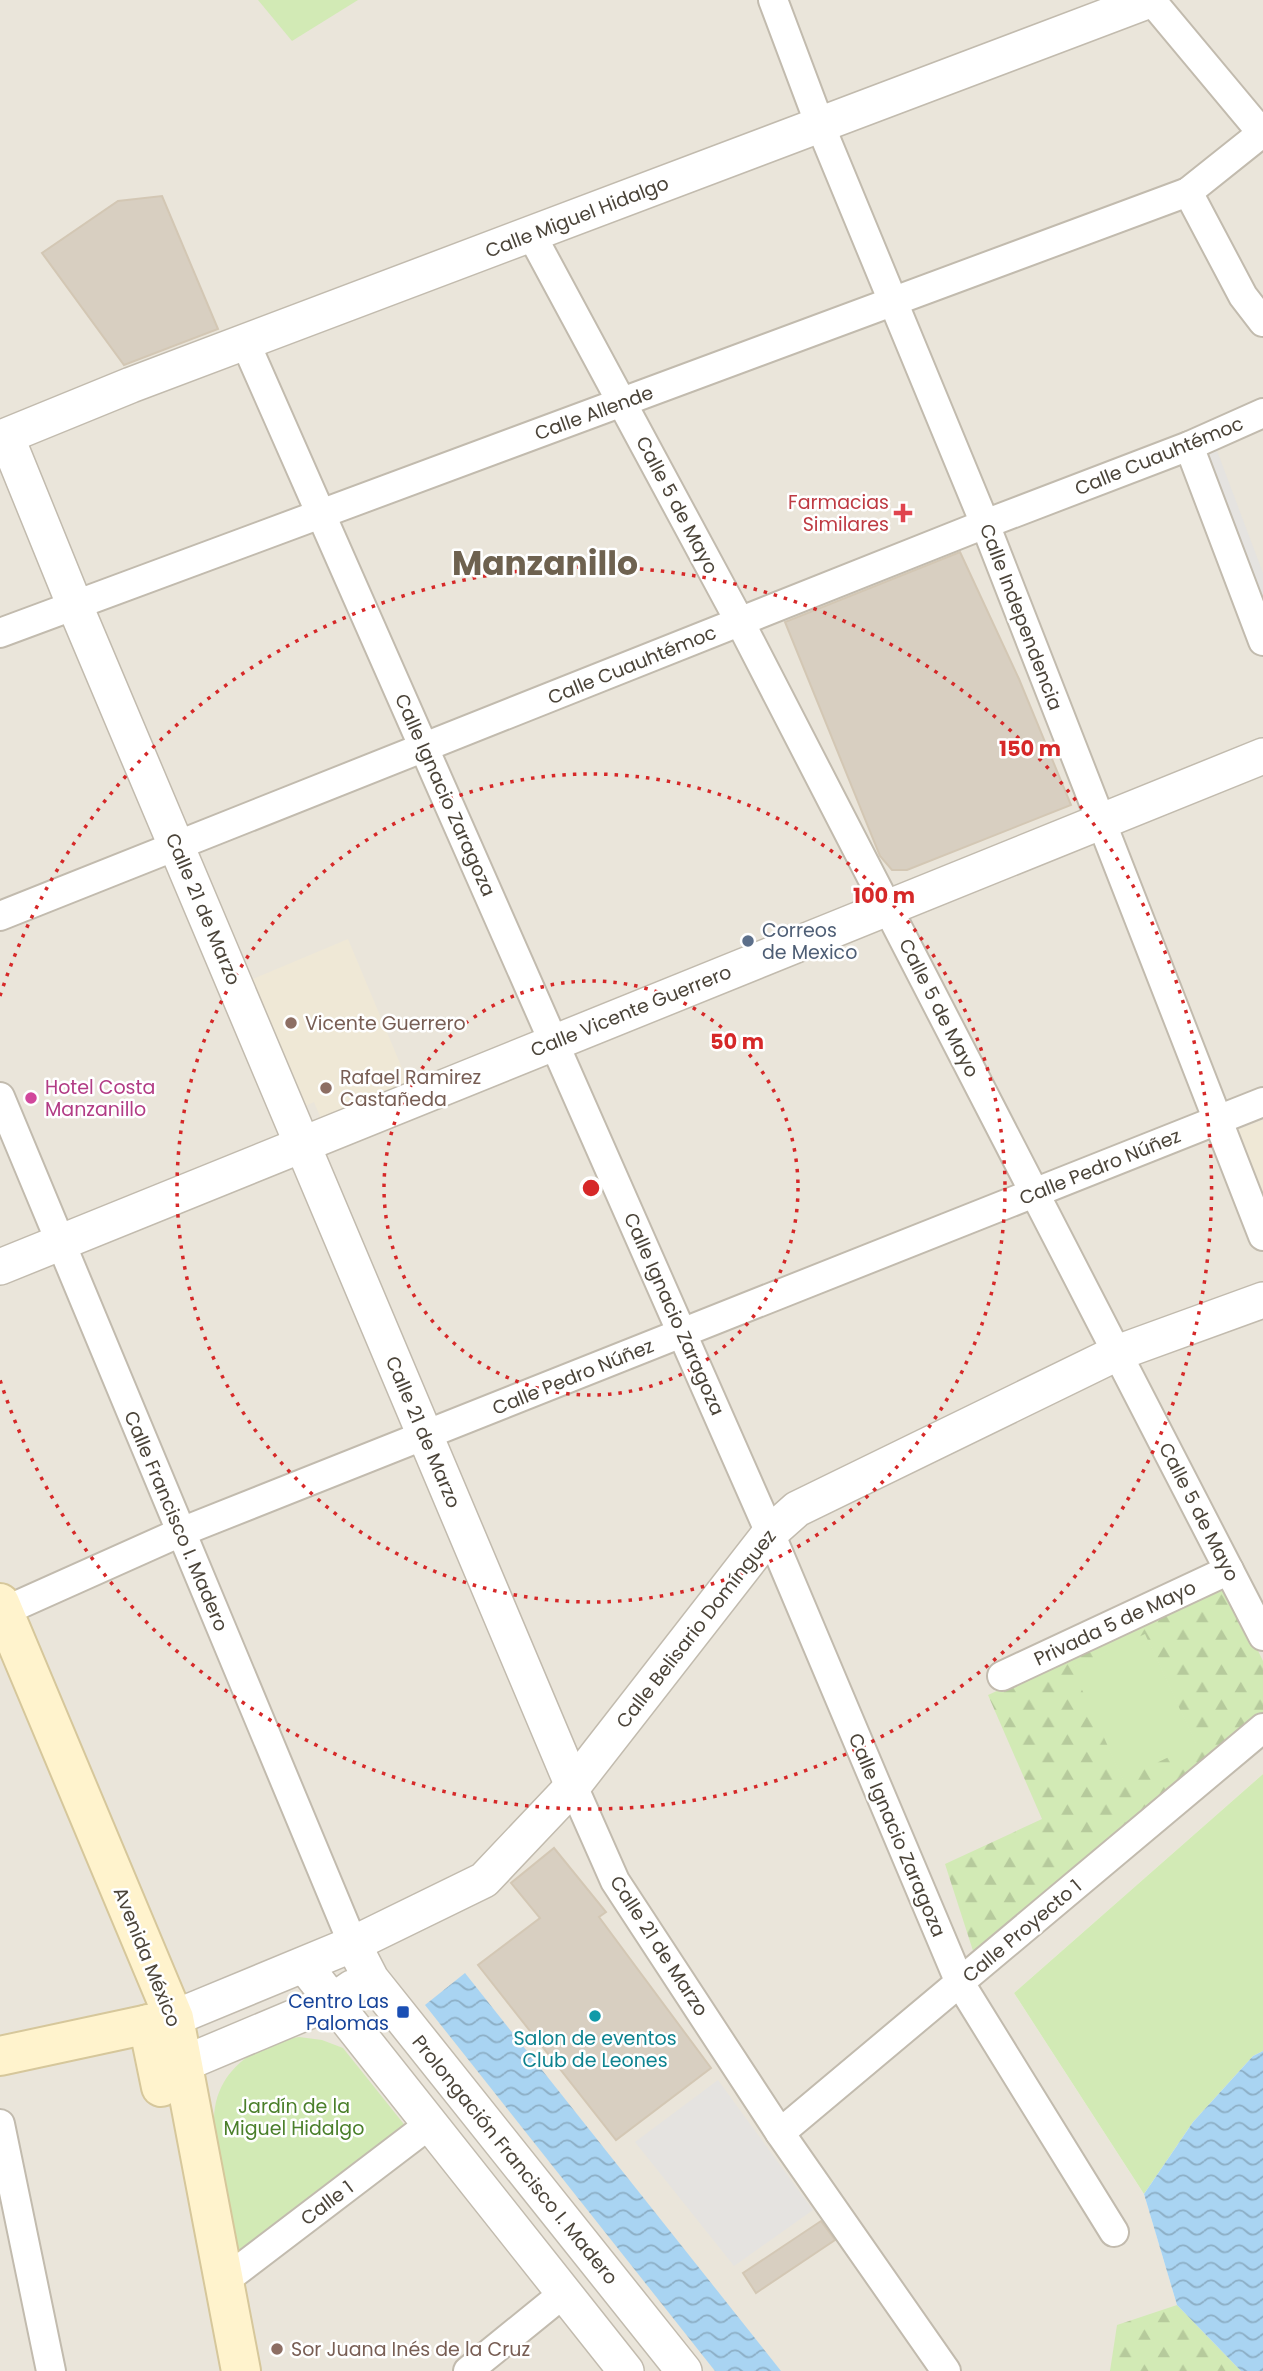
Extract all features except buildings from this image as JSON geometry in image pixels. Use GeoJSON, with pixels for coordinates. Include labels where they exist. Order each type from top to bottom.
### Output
{"type":"FeatureCollection","features":[{"type":"Feature","properties":{"kind":"main road","name":"Avenida México"},"geometry":{"type":"LineString","coordinates":[[1,1609],[161,2021],[183,2064],[241,2371]]}},
{"type":"Feature","properties":{"kind":"main road","name":"Avenida México"},"geometry":{"type":"LineString","coordinates":[[161,2021],[221,2371]]}},
{"type":"Feature","properties":{"kind":"main road"},"geometry":{"type":"LineString","coordinates":[[0,2056],[161,2021]]}},
{"type":"Feature","properties":{"kind":"street","name":"Calle Independencia"},"geometry":{"type":"LineString","coordinates":[[773,0],[820,125],[985,524],[1263,1236]]}},
{"type":"Feature","properties":{"kind":"street","name":"Calle Miguel Hidalgo"},"geometry":{"type":"LineString","coordinates":[[6,436],[245,342],[1150,0]]}},
{"type":"Feature","properties":{"kind":"street","name":"Calle Allende"},"geometry":{"type":"LineString","coordinates":[[0,634],[1188,192],[1262,133],[1150,0]]}},
{"type":"Feature","properties":{"kind":"street"},"geometry":{"type":"LineString","coordinates":[[1188,192],[1243,296],[1263,322]]}},
{"type":"Feature","properties":{"kind":"street","name":"Calle 5 de Mayo"},"geometry":{"type":"LineString","coordinates":[[531,234],[740,622],[1263,1636]]}},
{"type":"Feature","properties":{"kind":"street","name":"Calle Ignacio Zaragoza"},"geometry":{"type":"LineString","coordinates":[[245,342],[770,1533],[960,1983],[1114,2232]]}},
{"type":"Feature","properties":{"kind":"street","name":"Calle Cuauhtémoc"},"geometry":{"type":"LineString","coordinates":[[0,916],[985,524],[1189,446],[1263,413]]}},
{"type":"Feature","properties":{"kind":"street","name":"Calle 21 de Marzo"},"geometry":{"type":"LineString","coordinates":[[6,436],[176,846],[615,1881],[780,2133],[946,2371]]}},
{"type":"Feature","properties":{"kind":"street"},"geometry":{"type":"LineString","coordinates":[[1189,446],[1263,641]]}},
{"type":"Feature","properties":{"kind":"street","name":"Calle Vicente Guerrero"},"geometry":{"type":"LineString","coordinates":[[0,1268],[1263,756]]}},
{"type":"Feature","properties":{"kind":"street","name":"Calle Francisco I. Madero"},"geometry":{"type":"LineString","coordinates":[[0,1097],[353,1944]]}},
{"type":"Feature","properties":{"kind":"street","name":"Calle Pedro Núñez"},"geometry":{"type":"LineString","coordinates":[[1,1609],[181,1531],[1263,1102]]}},
{"type":"Feature","properties":{"kind":"street","name":"Calle Belisario Domínguez"},"geometry":{"type":"LineString","coordinates":[[161,2021],[353,1944],[484,1880],[573,1786],[770,1533],[797,1509],[1117,1353],[1263,1300]]}},
{"type":"Feature","properties":{"kind":"street","name":"Privada 5 de Mayo"},"geometry":{"type":"LineString","coordinates":[[1002,1676],[1229,1570]]}},
{"type":"Feature","properties":{"kind":"street","name":"Calle Proyecto 1"},"geometry":{"type":"LineString","coordinates":[[780,2133],[1263,1728]]}},
{"type":"Feature","properties":{"kind":"street"},"geometry":{"type":"LineString","coordinates":[[183,2064],[333,2001],[369,1976],[423,1912]]}},
{"type":"Feature","properties":{"kind":"street","name":"Prolongación Francisco I. Madero"},"geometry":{"type":"LineString","coordinates":[[353,1944],[369,1976],[684,2371]]}},
{"type":"Feature","properties":{"kind":"street"},"geometry":{"type":"LineString","coordinates":[[304,1965],[626,2371]]}},
{"type":"Feature","properties":{"kind":"street"},"geometry":{"type":"LineString","coordinates":[[0,2124],[51,2371]]}},
{"type":"Feature","properties":{"kind":"street","name":"Calle 1"},"geometry":{"type":"LineString","coordinates":[[224,2281],[430,2124]]}},
{"type":"Feature","properties":{"kind":"street"},"geometry":{"type":"LineString","coordinates":[[468,2371],[564,2293]]}},
{"type":"Feature","properties":{"kind":"shaded area"},"geometry":{"type":"Polygon","coordinates":[[[0,0],[1263,0],[1263,1774],[1014,1993],[1144,2194],[1177,2305],[1241,2371],[0,2371],[0,0]]]}},
{"type":"Feature","properties":{"kind":"shaded area"},"geometry":{"type":"Polygon","coordinates":[[[1216,448],[1263,573],[1263,622],[1199,454],[1216,448]]]}},
{"type":"Feature","properties":{"kind":"shaded area"},"geometry":{"type":"Polygon","coordinates":[[[348,939],[409,1085],[322,1121],[314,1102],[301,1108],[248,981],[348,939]]]}},
{"type":"Feature","properties":{"kind":"shaded area"},"geometry":{"type":"Polygon","coordinates":[[[1263,1120],[1263,1208],[1234,1131],[1263,1120]]]}},
{"type":"Feature","properties":{"kind":"shaded area"},"geometry":{"type":"Polygon","coordinates":[[[718,2080],[813,2210],[734,2266],[635,2142],[718,2080]]]}},
{"type":"Feature","properties":{"kind":"green space"},"geometry":{"type":"Polygon","coordinates":[[[258,0],[358,0],[292,41],[258,0]]]}},
{"type":"Feature","properties":{"kind":"green space"},"geometry":{"type":"Polygon","coordinates":[[[1226,1585],[1263,1661],[1263,1726],[975,1957],[945,1864],[1042,1819],[988,1695],[1226,1585]],[[1145,1634],[1072,1668],[1123,1779],[1196,1744],[1145,1634]]]}},
{"type":"Feature","properties":{"kind":"green space"},"geometry":{"type":"Polygon","coordinates":[[[1145,1633],[1197,1745],[1123,1780],[1071,1668],[1145,1633]]]}},
{"type":"Feature","properties":{"kind":"green space"},"geometry":{"type":"Polygon","coordinates":[[[1263,1774],[1263,2051],[1253,2056],[1193,2122],[1144,2194],[1014,1993],[1263,1774]]]}},
{"type":"Feature","properties":{"kind":"green space","name":"Jardín de la Miguel Hidalgo"},"geometry":{"type":"Polygon","coordinates":[[[299,2037],[322,2040],[343,2048],[407,2128],[236,2256],[215,2143],[216,2102],[230,2073],[241,2062],[268,2046],[299,2037]]]}},
{"type":"Feature","properties":{"kind":"green space"},"geometry":{"type":"Polygon","coordinates":[[[1177,2305],[1241,2371],[1110,2371],[1117,2325],[1177,2305]]]}},
{"type":"Feature","properties":{"kind":"water"},"geometry":{"type":"Polygon","coordinates":[[[465,1973],[781,2371],[715,2371],[425,2005],[465,1973]]]}},
{"type":"Feature","properties":{"kind":"water"},"geometry":{"type":"Polygon","coordinates":[[[1263,2051],[1263,2371],[1241,2371],[1177,2305],[1144,2194],[1193,2122],[1253,2056],[1263,2051]]]}},
{"type":"Feature","properties":{"kind":"place","name":"Farmacias Similares"},"geometry":{"type":"Point","coordinates":[903,513]}},
{"type":"Feature","properties":{"kind":"place","name":"Correos de Mexico"},"geometry":{"type":"Point","coordinates":[748,941]}},
{"type":"Feature","properties":{"kind":"place","name":"Vicente Guerrero"},"geometry":{"type":"Point","coordinates":[291,1023]}},
{"type":"Feature","properties":{"kind":"place","name":"Rafael Ramirez Castañeda"},"geometry":{"type":"Point","coordinates":[326,1088]}},
{"type":"Feature","properties":{"kind":"place","name":"Hotel Costa Manzanillo"},"geometry":{"type":"Point","coordinates":[31,1098]}},
{"type":"Feature","properties":{"kind":"place","name":"Centro Las Palomas"},"geometry":{"type":"Point","coordinates":[403,2012]}},
{"type":"Feature","properties":{"kind":"place","name":"Salon de eventos Club de Leones"},"geometry":{"type":"Point","coordinates":[595,2016]}},
{"type":"Feature","properties":{"kind":"place","name":"Sor Juana Inés de la Cruz"},"geometry":{"type":"Point","coordinates":[277,2349]}},
{"type":"Feature","properties":{"kind":"district","name":"Manzanillo"},"geometry":{"type":"Point","coordinates":[545,563]}}]}
